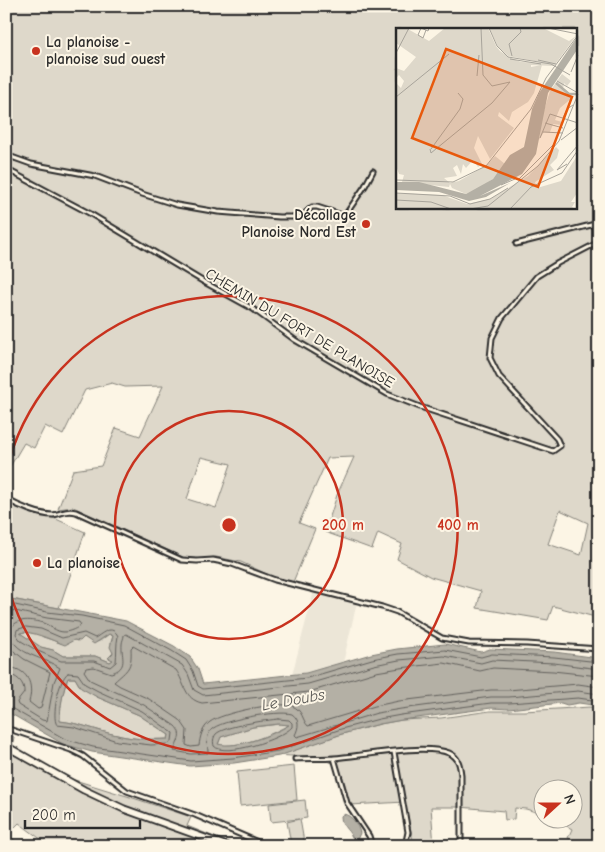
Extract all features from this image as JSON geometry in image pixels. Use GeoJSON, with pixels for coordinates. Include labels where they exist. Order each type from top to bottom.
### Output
{"type":"FeatureCollection","features":[{"type":"Feature","properties":{"kind":"main road"},"geometry":{"type":"LineString","coordinates":[[6,746],[84,790],[124,809],[226,846]]}},
{"type":"Feature","properties":{"kind":"street"},"geometry":{"type":"LineString","coordinates":[[6,154],[31,164],[95,176],[177,205],[218,212],[279,217],[302,217],[312,207],[317,206],[342,215],[346,214],[373,171]]}},
{"type":"Feature","properties":{"kind":"street","name":"CHEMIN DU FORT DE PLANOISE"},"geometry":{"type":"LineString","coordinates":[[6,169],[90,213],[204,282],[253,309],[294,340],[387,394],[411,404],[553,452],[560,446],[557,439],[499,376],[490,358],[492,338],[502,318],[537,276],[599,242]]}},
{"type":"Feature","properties":{"kind":"street"},"geometry":{"type":"LineString","coordinates":[[516,244],[599,223]]}},
{"type":"Feature","properties":{"kind":"street"},"geometry":{"type":"LineString","coordinates":[[6,499],[23,508],[52,515],[63,511],[76,512],[182,560],[213,560],[232,564],[275,580],[382,607],[397,612],[442,638],[469,643],[527,644],[599,649]]}},
{"type":"Feature","properties":{"kind":"street"},"geometry":{"type":"LineString","coordinates":[[6,728],[83,756],[127,792],[195,816],[267,846]]}},
{"type":"Feature","properties":{"kind":"street"},"geometry":{"type":"LineString","coordinates":[[295,758],[334,758],[419,750],[443,751],[451,754],[460,763],[461,846]]}},
{"type":"Feature","properties":{"kind":"street"},"geometry":{"type":"LineString","coordinates":[[394,752],[408,832],[404,846]]}},
{"type":"Feature","properties":{"kind":"street"},"geometry":{"type":"LineString","coordinates":[[334,758],[347,803],[369,836],[372,846]]}},
{"type":"Feature","properties":{"kind":"street"},"geometry":{"type":"LineString","coordinates":[[6,836],[14,846]]}},
{"type":"Feature","properties":{"kind":"shaded area"},"geometry":{"type":"Polygon","coordinates":[[[6,6],[599,6],[599,618],[553,606],[548,620],[477,608],[481,591],[431,577],[397,559],[402,544],[378,533],[372,549],[325,532],[337,495],[354,457],[328,458],[299,523],[315,529],[293,582],[271,576],[241,562],[216,557],[197,559],[183,557],[73,507],[58,509],[73,470],[101,466],[116,428],[140,436],[163,386],[125,387],[112,383],[85,390],[63,435],[45,426],[34,448],[24,443],[8,470],[6,469],[6,416],[9,411],[6,409],[6,6]],[[201,457],[187,499],[216,508],[231,464],[201,457]],[[560,510],[548,544],[581,555],[588,523],[560,510]]]}},
{"type":"Feature","properties":{"kind":"shaded area","name":"La planoise"},"geometry":{"type":"Polygon","coordinates":[[[6,501],[12,505],[56,519],[85,532],[59,608],[6,598],[6,501]]]}},
{"type":"Feature","properties":{"kind":"shaded area"},"geometry":{"type":"Polygon","coordinates":[[[313,594],[357,602],[343,663],[292,675],[313,594]]]}},
{"type":"Feature","properties":{"kind":"shaded area"},"geometry":{"type":"Polygon","coordinates":[[[20,633],[39,634],[61,643],[77,641],[84,637],[97,642],[109,634],[113,636],[111,642],[114,660],[110,662],[95,656],[63,656],[53,650],[40,647],[20,633]]]}},
{"type":"Feature","properties":{"kind":"shaded area"},"geometry":{"type":"Polygon","coordinates":[[[68,678],[75,678],[79,685],[97,697],[139,715],[169,735],[168,739],[129,737],[59,721],[62,699],[68,678]]]}},
{"type":"Feature","properties":{"kind":"shaded area"},"geometry":{"type":"Polygon","coordinates":[[[590,707],[599,709],[599,846],[581,846],[568,838],[572,830],[582,830],[582,780],[532,780],[532,811],[515,808],[514,819],[505,820],[504,811],[460,807],[431,807],[434,846],[414,846],[405,802],[350,805],[342,774],[336,765],[321,759],[279,755],[342,734],[402,720],[441,718],[490,711],[590,707]]]}},
{"type":"Feature","properties":{"kind":"shaded area"},"geometry":{"type":"Polygon","coordinates":[[[290,724],[245,743],[218,745],[221,737],[253,727],[290,724]]]}},
{"type":"Feature","properties":{"kind":"shaded area"},"geometry":{"type":"Polygon","coordinates":[[[6,733],[14,737],[11,752],[42,770],[191,817],[187,826],[237,846],[50,846],[19,823],[6,836],[6,733]]]}},
{"type":"Feature","properties":{"kind":"shaded area"},"geometry":{"type":"Polygon","coordinates":[[[294,766],[297,800],[240,806],[237,772],[294,766]]]}},
{"type":"Feature","properties":{"kind":"shaded area"},"geometry":{"type":"Polygon","coordinates":[[[305,800],[307,818],[300,819],[304,842],[291,844],[287,822],[299,819],[271,822],[269,804],[305,800]]]}},
{"type":"Feature","properties":{"kind":"water","name":"Le Doubs"},"geometry":{"type":"Polygon","coordinates":[[[6,598],[126,621],[174,646],[190,657],[198,669],[203,684],[306,673],[371,654],[445,644],[481,652],[490,649],[554,652],[599,658],[599,706],[579,703],[567,705],[561,703],[509,709],[491,708],[402,720],[342,734],[279,756],[234,763],[190,766],[92,752],[63,744],[6,711],[6,688],[11,692],[13,690],[6,684],[6,598]],[[25,632],[20,633],[41,647],[53,650],[63,656],[95,656],[110,662],[113,660],[108,658],[113,653],[110,647],[113,636],[109,634],[94,644],[84,637],[80,641],[74,640],[65,645],[25,632]],[[68,678],[60,721],[129,737],[168,739],[169,735],[139,715],[81,688],[75,678],[68,678]],[[279,724],[253,727],[221,737],[218,744],[235,745],[245,743],[265,737],[289,725],[279,724]]]}},
{"type":"Feature","properties":{"kind":"water"},"geometry":{"type":"Polygon","coordinates":[[[343,814],[352,818],[358,827],[360,833],[356,842],[354,842],[341,820],[343,814]]]}},
{"type":"Feature","properties":{"kind":"place","name":"La planoise - planoise sud ouest"},"geometry":{"type":"Point","coordinates":[36,51]}},
{"type":"Feature","properties":{"kind":"place","name":"Décollage Planoise Nord Est"},"geometry":{"type":"Point","coordinates":[366,224]}},
{"type":"Feature","properties":{"kind":"place","name":"La planoise"},"geometry":{"type":"Point","coordinates":[37,563]}}]}
